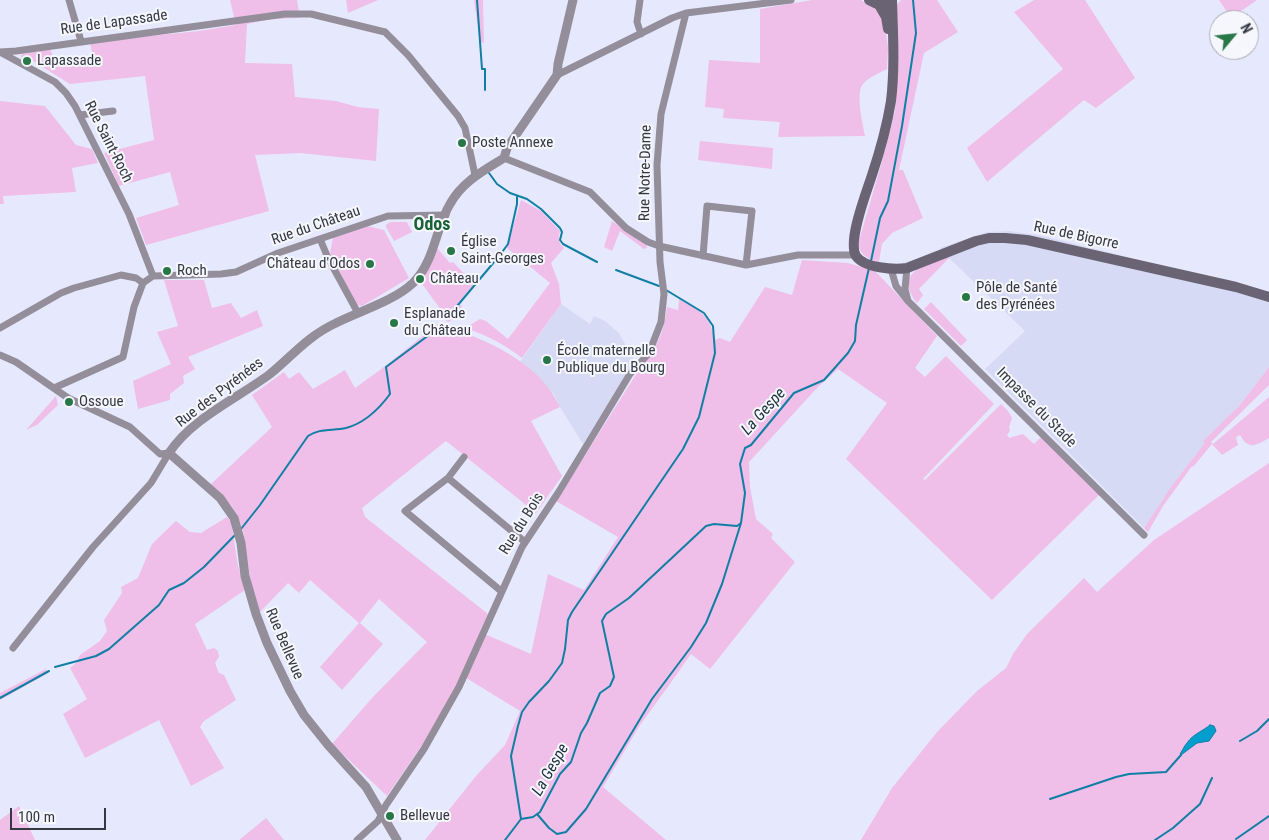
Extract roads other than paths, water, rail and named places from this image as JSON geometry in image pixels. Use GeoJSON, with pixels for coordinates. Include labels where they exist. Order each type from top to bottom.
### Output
{"type":"FeatureCollection","features":[{"type":"Feature","properties":{"kind":"main road"},"geometry":{"type":"LineString","coordinates":[[868,0],[879,5],[886,17],[893,49]]}},
{"type":"Feature","properties":{"kind":"main road"},"geometry":{"type":"LineString","coordinates":[[856,255],[854,244],[856,226],[887,125],[891,99],[892,1],[879,5]]}},
{"type":"Feature","properties":{"kind":"main road","name":"Rue de Bigorre"},"geometry":{"type":"LineString","coordinates":[[856,255],[864,262],[877,266],[890,269],[907,268],[976,241],[989,238],[1027,240],[1236,287],[1269,297]]}},
{"type":"Feature","properties":{"kind":"street"},"geometry":{"type":"LineString","coordinates":[[69,0],[81,41]]}},
{"type":"Feature","properties":{"kind":"street"},"geometry":{"type":"LineString","coordinates":[[573,0],[557,75],[507,148],[504,158],[590,192],[626,228],[648,242],[659,246],[746,265],[798,255],[856,255]]}},
{"type":"Feature","properties":{"kind":"street"},"geometry":{"type":"LineString","coordinates":[[640,0],[637,22],[641,34]]}},
{"type":"Feature","properties":{"kind":"street"},"geometry":{"type":"LineString","coordinates":[[557,75],[686,13],[791,0]]}},
{"type":"Feature","properties":{"kind":"street","name":"Rue Notre-Dame"},"geometry":{"type":"LineString","coordinates":[[659,246],[657,165],[661,114],[686,13]]}},
{"type":"Feature","properties":{"kind":"street","name":"Rue de Lapassade"},"geometry":{"type":"LineString","coordinates":[[0,52],[285,14],[311,14],[385,32],[408,55],[458,116],[465,128],[475,175]]}},
{"type":"Feature","properties":{"kind":"street","name":"Rue Saint-Roch"},"geometry":{"type":"LineString","coordinates":[[0,52],[55,82],[66,93],[80,115],[129,214],[153,276]]}},
{"type":"Feature","properties":{"kind":"street"},"geometry":{"type":"LineString","coordinates":[[80,115],[113,111]]}},
{"type":"Feature","properties":{"kind":"street","name":"Rue des Pyrénées"},"geometry":{"type":"LineString","coordinates":[[13,648],[93,547],[151,483],[169,453],[189,431],[269,374],[306,341],[336,322],[395,295],[412,284],[427,264],[449,205],[461,188],[475,175],[504,158]]}},
{"type":"Feature","properties":{"kind":"street"},"geometry":{"type":"LineString","coordinates":[[702,256],[707,206],[752,211],[746,265]]}},
{"type":"Feature","properties":{"kind":"street","name":"Rue du Château"},"geometry":{"type":"LineString","coordinates":[[153,276],[236,272],[278,253],[388,216],[446,215]]}},
{"type":"Feature","properties":{"kind":"street"},"geometry":{"type":"LineString","coordinates":[[320,239],[328,258],[358,313]]}},
{"type":"Feature","properties":{"kind":"street","name":"Rue du Bois"},"geometry":{"type":"LineString","coordinates":[[357,840],[378,821],[386,805],[424,749],[458,687],[525,542],[558,493],[630,374],[649,353],[661,322],[664,294],[659,246]]}},
{"type":"Feature","properties":{"kind":"street"},"geometry":{"type":"LineString","coordinates":[[907,268],[906,289],[908,301]]}},
{"type":"Feature","properties":{"kind":"street","name":"Impasse du Stade"},"geometry":{"type":"LineString","coordinates":[[890,269],[896,286],[908,301],[1144,535]]}},
{"type":"Feature","properties":{"kind":"street"},"geometry":{"type":"LineString","coordinates":[[0,328],[61,293],[74,288],[121,275],[136,278],[143,283]]}},
{"type":"Feature","properties":{"kind":"street"},"geometry":{"type":"LineString","coordinates":[[54,388],[123,357],[134,307],[143,283],[153,276]]}},
{"type":"Feature","properties":{"kind":"street"},"geometry":{"type":"LineString","coordinates":[[0,355],[16,362],[68,398],[130,427],[160,454],[169,453]]}},
{"type":"Feature","properties":{"kind":"street","name":"Rue Bellevue"},"geometry":{"type":"LineString","coordinates":[[169,453],[220,498],[237,524],[245,576],[256,614],[267,643],[290,691],[304,715],[366,787],[396,840]]}},
{"type":"Feature","properties":{"kind":"street"},"geometry":{"type":"LineString","coordinates":[[464,457],[448,478],[405,511],[501,591]]}},
{"type":"Feature","properties":{"kind":"street"},"geometry":{"type":"LineString","coordinates":[[448,478],[525,542]]}},
{"type":"Feature","properties":{"kind":"water"},"geometry":{"type":"Polygon","coordinates":[[[1210,725],[1214,726],[1216,731],[1209,741],[1197,743],[1180,754],[1192,737],[1210,725]]]}},
{"type":"Feature","properties":{"kind":"waterway"},"geometry":{"type":"LineString","coordinates":[[477,0],[482,69],[485,69],[485,90]]}},
{"type":"Feature","properties":{"kind":"waterway","name":"La Gespe"},"geometry":{"type":"LineString","coordinates":[[871,261],[880,218],[888,201],[902,126],[916,33],[913,0]]}},
{"type":"Feature","properties":{"kind":"waterway"},"geometry":{"type":"LineString","coordinates":[[489,173],[497,184],[510,193],[527,199],[541,209],[560,228],[562,232],[560,240],[563,244],[597,262]]}},
{"type":"Feature","properties":{"kind":"waterway"},"geometry":{"type":"LineString","coordinates":[[447,318],[508,244],[517,197]]}},
{"type":"Feature","properties":{"kind":"waterway","name":"La Gespe"},"geometry":{"type":"LineString","coordinates":[[505,840],[521,819],[533,817],[540,812],[560,774],[571,762],[581,733],[600,693],[610,686],[614,677],[602,621],[606,614],[629,598],[706,526],[714,524],[737,526],[741,523],[745,493],[740,464],[745,448],[751,445],[794,393],[824,380],[848,353],[855,341],[856,325],[869,268]]}},
{"type":"Feature","properties":{"kind":"waterway"},"geometry":{"type":"LineString","coordinates":[[616,270],[659,286]]}},
{"type":"Feature","properties":{"kind":"waterway"},"geometry":{"type":"LineString","coordinates":[[521,819],[511,756],[522,712],[562,663],[568,620],[572,612],[683,449],[699,417],[715,353],[713,326],[704,313],[666,290]]}},
{"type":"Feature","properties":{"kind":"waterway"},"geometry":{"type":"LineString","coordinates":[[241,529],[308,436],[312,433],[353,426],[371,415],[390,394],[386,367],[441,326]]}},
{"type":"Feature","properties":{"kind":"waterway"},"geometry":{"type":"LineString","coordinates":[[537,814],[557,834],[566,832],[586,809],[652,699],[691,647],[706,623],[722,584],[741,523]]}},
{"type":"Feature","properties":{"kind":"waterway"},"geometry":{"type":"LineString","coordinates":[[55,667],[96,656],[109,649],[159,605],[169,590],[184,583],[204,567],[236,534]]}},
{"type":"Feature","properties":{"kind":"waterway"},"geometry":{"type":"LineString","coordinates":[[0,698],[49,671]]}},
{"type":"Feature","properties":{"kind":"waterway"},"geometry":{"type":"LineString","coordinates":[[1240,741],[1257,731],[1269,719]]}},
{"type":"Feature","properties":{"kind":"waterway"},"geometry":{"type":"LineString","coordinates":[[1050,799],[1116,777],[1129,774],[1166,772],[1181,755]]}},
{"type":"Feature","properties":{"kind":"waterway"},"geometry":{"type":"LineString","coordinates":[[1155,840],[1173,828],[1200,804],[1212,778]]}},
{"type":"Feature","properties":{"kind":"waterway"},"geometry":{"type":"LineString","coordinates":[[1236,839],[1269,816]]}},
{"type":"Feature","properties":{"kind":"place","name":"Lapassade"},"geometry":{"type":"Point","coordinates":[27,61]}},
{"type":"Feature","properties":{"kind":"place","name":"Poste Annexe"},"geometry":{"type":"Point","coordinates":[462,143]}},
{"type":"Feature","properties":{"kind":"place","name":"Église Saint-Georges"},"geometry":{"type":"Point","coordinates":[451,251]}},
{"type":"Feature","properties":{"kind":"place","name":"Château d'Odos"},"geometry":{"type":"Point","coordinates":[370,264]}},
{"type":"Feature","properties":{"kind":"place","name":"Roch"},"geometry":{"type":"Point","coordinates":[167,271]}},
{"type":"Feature","properties":{"kind":"place","name":"Château"},"geometry":{"type":"Point","coordinates":[420,279]}},
{"type":"Feature","properties":{"kind":"place","name":"Pôle de Santé des Pyrénées"},"geometry":{"type":"Point","coordinates":[966,297]}},
{"type":"Feature","properties":{"kind":"place","name":"Esplanade du Château"},"geometry":{"type":"Point","coordinates":[394,323]}},
{"type":"Feature","properties":{"kind":"place","name":"École maternelle Publique du Bourg"},"geometry":{"type":"Point","coordinates":[547,360]}},
{"type":"Feature","properties":{"kind":"place","name":"Ossoue"},"geometry":{"type":"Point","coordinates":[69,402]}},
{"type":"Feature","properties":{"kind":"place","name":"Bellevue"},"geometry":{"type":"Point","coordinates":[390,816]}},
{"type":"Feature","properties":{"kind":"district","name":"Odos"},"geometry":{"type":"Point","coordinates":[432,225]}}]}
